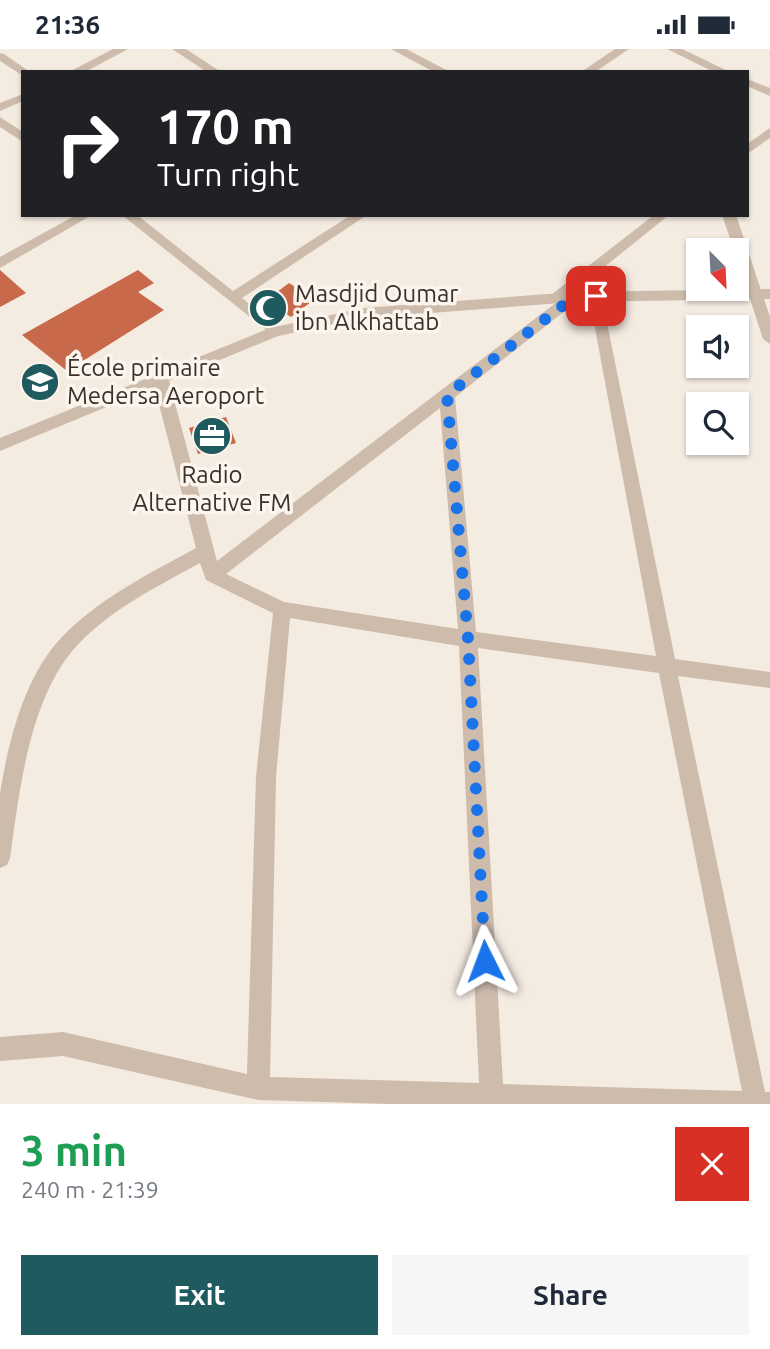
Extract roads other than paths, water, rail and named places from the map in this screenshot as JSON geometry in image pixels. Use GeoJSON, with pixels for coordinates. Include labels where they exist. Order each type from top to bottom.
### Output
{"type":"FeatureCollection","features":[{"type":"Feature","properties":{"kind":"street"},"geometry":{"type":"LineString","coordinates":[[79,70],[122,49]]}},
{"type":"Feature","properties":{"kind":"street"},"geometry":{"type":"LineString","coordinates":[[178,49],[212,70]]}},
{"type":"Feature","properties":{"kind":"street"},"geometry":{"type":"LineString","coordinates":[[397,49],[440,70]]}},
{"type":"Feature","properties":{"kind":"street"},"geometry":{"type":"LineString","coordinates":[[590,70],[623,49]]}},
{"type":"Feature","properties":{"kind":"street"},"geometry":{"type":"LineString","coordinates":[[673,49],[720,70]]}},
{"type":"Feature","properties":{"kind":"street"},"geometry":{"type":"LineString","coordinates":[[0,56],[21,70]]}},
{"type":"Feature","properties":{"kind":"street"},"geometry":{"type":"LineString","coordinates":[[749,83],[770,92]]}},
{"type":"Feature","properties":{"kind":"street"},"geometry":{"type":"LineString","coordinates":[[0,107],[21,98]]}},
{"type":"Feature","properties":{"kind":"street"},"geometry":{"type":"LineString","coordinates":[[0,121],[21,137]]}},
{"type":"Feature","properties":{"kind":"street"},"geometry":{"type":"LineString","coordinates":[[749,148],[770,132]]}},
{"type":"Feature","properties":{"kind":"street"},"geometry":{"type":"LineString","coordinates":[[0,263],[82,217]]}},
{"type":"Feature","properties":{"kind":"street"},"geometry":{"type":"LineString","coordinates":[[131,217],[275,332]]}},
{"type":"Feature","properties":{"kind":"street"},"geometry":{"type":"LineString","coordinates":[[232,298],[358,217]]}},
{"type":"Feature","properties":{"kind":"street"},"geometry":{"type":"LineString","coordinates":[[556,298],[660,217]]}},
{"type":"Feature","properties":{"kind":"street"},"geometry":{"type":"LineString","coordinates":[[730,217],[763,294],[770,339]]}},
{"type":"Feature","properties":{"kind":"street"},"geometry":{"type":"LineString","coordinates":[[2,442],[275,332],[364,313],[574,297],[763,294]]}},
{"type":"Feature","properties":{"kind":"street"},"geometry":{"type":"LineString","coordinates":[[0,1049],[63,1044],[258,1087],[492,1099],[761,1104],[667,666],[596,296]]}},
{"type":"Feature","properties":{"kind":"street"},"geometry":{"type":"LineString","coordinates":[[212,575],[574,297]]}},
{"type":"Feature","properties":{"kind":"street"},"geometry":{"type":"LineString","coordinates":[[160,377],[212,575],[282,609],[468,639],[770,680]]}},
{"type":"Feature","properties":{"kind":"street"},"geometry":{"type":"LineString","coordinates":[[447,395],[468,639],[492,1099]]}},
{"type":"Feature","properties":{"kind":"street"},"geometry":{"type":"LineString","coordinates":[[0,857],[20,755],[40,686],[66,645],[130,594],[205,552]]}},
{"type":"Feature","properties":{"kind":"street"},"geometry":{"type":"LineString","coordinates":[[258,1087],[266,777],[282,609]]}},
{"type":"Feature","properties":{"kind":"place","name":"Masdjid Oumar ibn Alkhattab"},"geometry":{"type":"Point","coordinates":[268,308]}},
{"type":"Feature","properties":{"kind":"place","name":"École primaire Medersa Aeroport"},"geometry":{"type":"Point","coordinates":[40,382]}},
{"type":"Feature","properties":{"kind":"place","name":"Radio Alternative FM"},"geometry":{"type":"Point","coordinates":[212,436]}}]}
